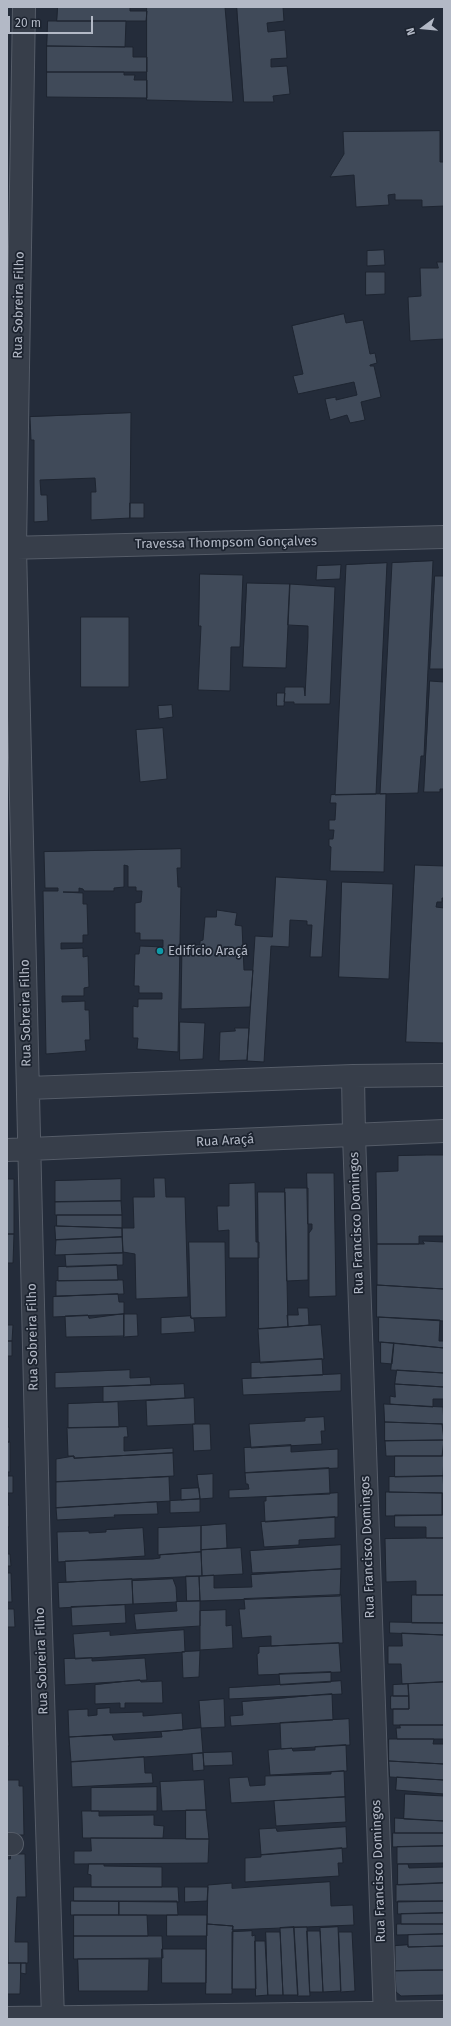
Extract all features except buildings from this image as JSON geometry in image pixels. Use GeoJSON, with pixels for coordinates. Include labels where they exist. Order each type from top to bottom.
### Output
{"type":"FeatureCollection","features":[{"type":"Feature","properties":{"kind":"street","name":"Rua Sobreira Filho"},"geometry":{"type":"LineString","coordinates":[[24,7],[11,547],[28,1088],[40,1607],[53,2019]]}},
{"type":"Feature","properties":{"kind":"street","name":"Travessa Thompsom Gonçalves"},"geometry":{"type":"LineString","coordinates":[[11,547],[444,538]]}},
{"type":"Feature","properties":{"kind":"street"},"geometry":{"type":"LineString","coordinates":[[28,1088],[353,1076],[444,1075]]}},
{"type":"Feature","properties":{"kind":"street","name":"Rua Francisco Domingos"},"geometry":{"type":"LineString","coordinates":[[353,1076],[384,2016]]}},
{"type":"Feature","properties":{"kind":"street","name":"Rua Araçá"},"geometry":{"type":"LineString","coordinates":[[7,1150],[444,1131]]}},
{"type":"Feature","properties":{"kind":"street"},"geometry":{"type":"LineString","coordinates":[[7,2018],[53,2019],[384,2016],[444,2012]]}},
{"type":"Feature","properties":{"kind":"place","name":"Edifício Araçá"},"geometry":{"type":"Point","coordinates":[160,951]}}]}
